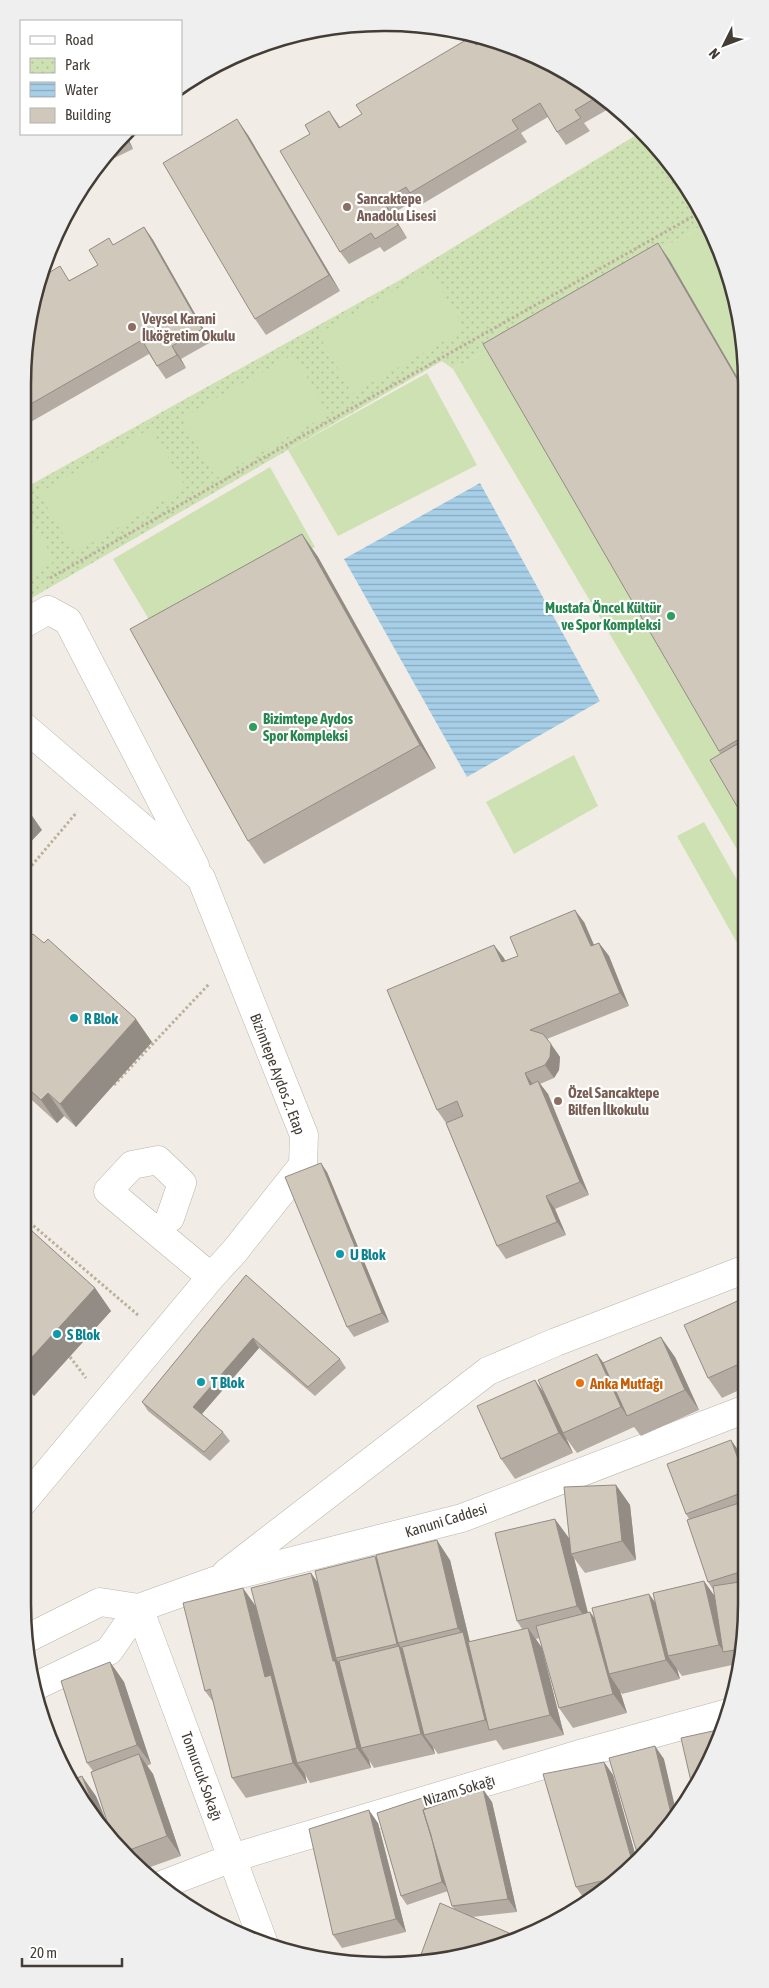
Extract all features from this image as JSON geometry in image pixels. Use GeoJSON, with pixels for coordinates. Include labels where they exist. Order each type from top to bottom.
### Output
{"type":"FeatureCollection","features":[{"type":"Feature","properties":{"kind":"street"},"geometry":{"type":"LineString","coordinates":[[31,620],[48,610],[68,621],[201,878]]}},
{"type":"Feature","properties":{"kind":"street","name":"Bizimtepe Aydos 2. Etap"},"geometry":{"type":"LineString","coordinates":[[31,733],[201,878],[304,1135],[303,1165],[234,1252],[31,1492]]}},
{"type":"Feature","properties":{"kind":"street"},"geometry":{"type":"LineString","coordinates":[[170,1218],[182,1183],[158,1160],[132,1165],[108,1191],[211,1277]]}},
{"type":"Feature","properties":{"kind":"street"},"geometry":{"type":"LineString","coordinates":[[217,1580],[488,1371],[556,1342],[738,1272]]}},
{"type":"Feature","properties":{"kind":"street","name":"Kanuni Caddesi"},"geometry":{"type":"LineString","coordinates":[[33,1636],[100,1602],[139,1608],[217,1580],[462,1518],[738,1412]]}},
{"type":"Feature","properties":{"kind":"street"},"geometry":{"type":"LineString","coordinates":[[41,1684],[109,1651],[139,1608]]}},
{"type":"Feature","properties":{"kind":"street","name":"Tomurcuk Sokağı"},"geometry":{"type":"LineString","coordinates":[[139,1608],[260,1934]]}},
{"type":"Feature","properties":{"kind":"street","name":"Nizam Sokağı"},"geometry":{"type":"LineString","coordinates":[[167,1883],[232,1858],[580,1754],[720,1715]]}},
{"type":"Feature","properties":{"kind":"path"},"geometry":{"type":"LineString","coordinates":[[48,579],[694,216]]}},
{"type":"Feature","properties":{"kind":"path"},"geometry":{"type":"LineString","coordinates":[[31,866],[97,789]]}},
{"type":"Feature","properties":{"kind":"path"},"geometry":{"type":"LineString","coordinates":[[114,1085],[233,959]]}},
{"type":"Feature","properties":{"kind":"path"},"geometry":{"type":"LineString","coordinates":[[31,1224],[162,1336]]}},
{"type":"Feature","properties":{"kind":"green space"},"geometry":{"type":"Polygon","coordinates":[[[635,136],[665,169],[700,227],[453,369],[442,361],[31,598],[31,485],[400,280],[635,136]]]}},
{"type":"Feature","properties":{"kind":"green space","name":"Mustafa Öncel Kültür ve Spor Kompleksi"},"geometry":{"type":"Polygon","coordinates":[[[700,227],[711,249],[726,293],[735,338],[737,361],[738,851],[453,369],[700,227]]]}},
{"type":"Feature","properties":{"kind":"green space"},"geometry":{"type":"Polygon","coordinates":[[[430,270],[465,329],[352,394],[318,334],[430,270]]]}},
{"type":"Feature","properties":{"kind":"green space"},"geometry":{"type":"Polygon","coordinates":[[[294,354],[328,414],[216,478],[181,418],[294,354]]]}},
{"type":"Feature","properties":{"kind":"green space"},"geometry":{"type":"Polygon","coordinates":[[[427,373],[477,465],[338,536],[288,450],[427,373]]]}},
{"type":"Feature","properties":{"kind":"green space"},"geometry":{"type":"Polygon","coordinates":[[[151,428],[186,488],[74,553],[39,493],[151,428]]]}},
{"type":"Feature","properties":{"kind":"green space"},"geometry":{"type":"Polygon","coordinates":[[[270,467],[315,547],[157,633],[113,559],[270,467]]]}},
{"type":"Feature","properties":{"kind":"green space"},"geometry":{"type":"Polygon","coordinates":[[[31,520],[55,561],[31,575],[31,520]]]}},
{"type":"Feature","properties":{"kind":"green space"},"geometry":{"type":"Polygon","coordinates":[[[574,755],[598,806],[514,854],[486,802],[574,755]]]}},
{"type":"Feature","properties":{"kind":"green space"},"geometry":{"type":"Polygon","coordinates":[[[704,822],[738,882],[738,945],[677,836],[704,822]]]}},
{"type":"Feature","properties":{"kind":"water"},"geometry":{"type":"Polygon","coordinates":[[[480,483],[600,701],[467,777],[344,559],[480,483]]]}},
{"type":"Feature","properties":{"kind":"building"},"geometry":{"type":"Polygon","coordinates":[[[465,41],[520,58],[561,79],[593,99],[575,110],[581,118],[557,132],[540,103],[512,120],[518,129],[410,193],[406,187],[383,201],[398,225],[375,239],[371,233],[340,252],[280,151],[310,134],[305,125],[329,111],[339,128],[362,114],[356,105],[465,41]]]}},
{"type":"Feature","properties":{"kind":"building"},"geometry":{"type":"Polygon","coordinates":[[[237,119],[329,275],[255,319],[163,163],[237,119]]]}},
{"type":"Feature","properties":{"kind":"building"},"geometry":{"type":"Polygon","coordinates":[[[144,227],[202,329],[172,346],[177,355],[157,366],[142,340],[31,404],[34,338],[43,293],[50,272],[60,266],[69,281],[98,265],[89,250],[109,238],[113,245],[144,227]]]}},
{"type":"Feature","properties":{"kind":"building","name":"Mustafa Öncel Kültür ve Spor Kompleksi"},"geometry":{"type":"Polygon","coordinates":[[[658,243],[738,380],[738,740],[719,751],[483,344],[658,243]]]}},
{"type":"Feature","properties":{"kind":"building"},"geometry":{"type":"Polygon","coordinates":[[[302,534],[420,745],[248,841],[130,629],[302,534]]]}},
{"type":"Feature","properties":{"kind":"building"},"geometry":{"type":"Polygon","coordinates":[[[738,744],[738,808],[710,760],[738,744]]]}},
{"type":"Feature","properties":{"kind":"building"},"geometry":{"type":"Polygon","coordinates":[[[575,910],[591,946],[599,943],[620,993],[530,1030],[543,1034],[551,1044],[550,1057],[545,1065],[525,1073],[530,1085],[538,1081],[580,1182],[546,1196],[557,1222],[497,1246],[446,1123],[463,1116],[457,1101],[437,1110],[387,990],[494,945],[502,962],[518,956],[510,937],[575,910]]]}},
{"type":"Feature","properties":{"kind":"building","name":"R Blok"},"geometry":{"type":"Polygon","coordinates":[[[33,934],[44,943],[48,939],[136,1019],[60,1104],[48,1093],[41,1100],[31,1091],[31,936],[33,934]]]}},
{"type":"Feature","properties":{"kind":"building","name":"U Blok"},"geometry":{"type":"Polygon","coordinates":[[[321,1163],[382,1313],[347,1327],[285,1177],[321,1163]]]}},
{"type":"Feature","properties":{"kind":"building"},"geometry":{"type":"Polygon","coordinates":[[[31,1230],[95,1288],[31,1358],[31,1230]]]}},
{"type":"Feature","properties":{"kind":"building","name":"T Blok"},"geometry":{"type":"Polygon","coordinates":[[[246,1275],[340,1359],[308,1387],[253,1338],[193,1407],[223,1432],[204,1452],[142,1402],[246,1275]]]}},
{"type":"Feature","properties":{"kind":"building"},"geometry":{"type":"Polygon","coordinates":[[[738,1301],[738,1365],[708,1378],[684,1325],[738,1301]]]}},
{"type":"Feature","properties":{"kind":"building"},"geometry":{"type":"Polygon","coordinates":[[[661,1337],[685,1390],[627,1416],[603,1363],[661,1337]]]}},
{"type":"Feature","properties":{"kind":"building"},"geometry":{"type":"Polygon","coordinates":[[[597,1354],[621,1407],[563,1433],[538,1380],[597,1354]]]}},
{"type":"Feature","properties":{"kind":"building"},"geometry":{"type":"Polygon","coordinates":[[[535,1380],[559,1433],[501,1459],[477,1406],[535,1380]]]}},
{"type":"Feature","properties":{"kind":"building"},"geometry":{"type":"Polygon","coordinates":[[[731,1440],[738,1459],[738,1494],[686,1514],[667,1464],[731,1440]]]}},
{"type":"Feature","properties":{"kind":"building"},"geometry":{"type":"Polygon","coordinates":[[[616,1485],[622,1541],[571,1554],[564,1487],[616,1485]]]}},
{"type":"Feature","properties":{"kind":"building"},"geometry":{"type":"Polygon","coordinates":[[[738,1503],[738,1573],[708,1582],[687,1520],[738,1503]]]}},
{"type":"Feature","properties":{"kind":"building"},"geometry":{"type":"Polygon","coordinates":[[[555,1519],[577,1606],[517,1621],[495,1533],[555,1519]]]}},
{"type":"Feature","properties":{"kind":"building"},"geometry":{"type":"Polygon","coordinates":[[[437,1540],[458,1628],[398,1643],[376,1555],[437,1540]]]}},
{"type":"Feature","properties":{"kind":"building"},"geometry":{"type":"Polygon","coordinates":[[[375,1556],[397,1644],[336,1658],[315,1571],[375,1556]]]}},
{"type":"Feature","properties":{"kind":"building"},"geometry":{"type":"Polygon","coordinates":[[[311,1573],[357,1748],[297,1763],[251,1588],[311,1573]]]}},
{"type":"Feature","properties":{"kind":"building"},"geometry":{"type":"Polygon","coordinates":[[[704,1581],[719,1645],[668,1656],[653,1593],[704,1581]]]}},
{"type":"Feature","properties":{"kind":"building"},"geometry":{"type":"Polygon","coordinates":[[[738,1582],[735,1650],[723,1652],[713,1586],[738,1582]]]}},
{"type":"Feature","properties":{"kind":"building"},"geometry":{"type":"Polygon","coordinates":[[[243,1588],[265,1677],[271,1675],[293,1763],[232,1778],[210,1689],[205,1691],[183,1603],[243,1588]]]}},
{"type":"Feature","properties":{"kind":"building"},"geometry":{"type":"Polygon","coordinates":[[[649,1594],[666,1660],[609,1674],[592,1608],[649,1594]]]}},
{"type":"Feature","properties":{"kind":"building"},"geometry":{"type":"Polygon","coordinates":[[[590,1612],[613,1694],[559,1708],[536,1626],[590,1612]]]}},
{"type":"Feature","properties":{"kind":"building"},"geometry":{"type":"Polygon","coordinates":[[[528,1628],[550,1715],[489,1730],[468,1642],[528,1628]]]}},
{"type":"Feature","properties":{"kind":"building"},"geometry":{"type":"Polygon","coordinates":[[[463,1632],[485,1720],[424,1735],[402,1647],[463,1632]]]}},
{"type":"Feature","properties":{"kind":"building"},"geometry":{"type":"Polygon","coordinates":[[[399,1646],[421,1734],[361,1748],[339,1661],[399,1646]]]}},
{"type":"Feature","properties":{"kind":"building"},"geometry":{"type":"Polygon","coordinates":[[[110,1662],[137,1745],[87,1763],[61,1681],[110,1662]]]}},
{"type":"Feature","properties":{"kind":"building"},"geometry":{"type":"Polygon","coordinates":[[[714,1731],[690,1779],[681,1738],[714,1731]]]}},
{"type":"Feature","properties":{"kind":"building"},"geometry":{"type":"Polygon","coordinates":[[[655,1746],[670,1811],[636,1850],[609,1758],[655,1746]]]}},
{"type":"Feature","properties":{"kind":"building"},"geometry":{"type":"Polygon","coordinates":[[[139,1754],[167,1836],[131,1849],[108,1823],[91,1772],[139,1754]]]}},
{"type":"Feature","properties":{"kind":"building"},"geometry":{"type":"Polygon","coordinates":[[[604,1762],[631,1856],[604,1880],[576,1887],[543,1774],[604,1762]]]}},
{"type":"Feature","properties":{"kind":"building"},"geometry":{"type":"Polygon","coordinates":[[[82,1776],[92,1802],[91,1800],[78,1778],[82,1776]]]}},
{"type":"Feature","properties":{"kind":"building"},"geometry":{"type":"Polygon","coordinates":[[[483,1789],[508,1899],[452,1906],[423,1810],[483,1789]]]}},
{"type":"Feature","properties":{"kind":"building"},"geometry":{"type":"Polygon","coordinates":[[[422,1798],[425,1809],[423,1810],[442,1882],[401,1896],[377,1813],[422,1798]]]}},
{"type":"Feature","properties":{"kind":"building"},"geometry":{"type":"Polygon","coordinates":[[[369,1810],[396,1919],[333,1935],[309,1829],[369,1810]]]}},
{"type":"Feature","properties":{"kind":"building"},"geometry":{"type":"Polygon","coordinates":[[[440,1903],[509,1933],[476,1945],[421,1955],[440,1903]]]}},
{"type":"Feature","properties":{"kind":"place","name":"Sancaktepe Anadolu Lisesi"},"geometry":{"type":"Point","coordinates":[347,207]}},
{"type":"Feature","properties":{"kind":"place","name":"Veysel Karani İlköğretim Okulu"},"geometry":{"type":"Point","coordinates":[132,327]}},
{"type":"Feature","properties":{"kind":"place","name":"Mustafa Öncel Kültür ve Spor Kompleksi"},"geometry":{"type":"Point","coordinates":[671,616]}},
{"type":"Feature","properties":{"kind":"place","name":"Bizimtepe Aydos Spor Kompleksi"},"geometry":{"type":"Point","coordinates":[253,727]}},
{"type":"Feature","properties":{"kind":"place","name":"R Blok"},"geometry":{"type":"Point","coordinates":[74,1018]}},
{"type":"Feature","properties":{"kind":"place","name":"Özel Sancaktepe Bilfen İlkokulu"},"geometry":{"type":"Point","coordinates":[558,1101]}},
{"type":"Feature","properties":{"kind":"place","name":"U Blok"},"geometry":{"type":"Point","coordinates":[340,1254]}},
{"type":"Feature","properties":{"kind":"place","name":"S Blok"},"geometry":{"type":"Point","coordinates":[57,1334]}},
{"type":"Feature","properties":{"kind":"place","name":"T Blok"},"geometry":{"type":"Point","coordinates":[201,1382]}},
{"type":"Feature","properties":{"kind":"place","name":"Anka Mutfağı"},"geometry":{"type":"Point","coordinates":[580,1383]}}]}
